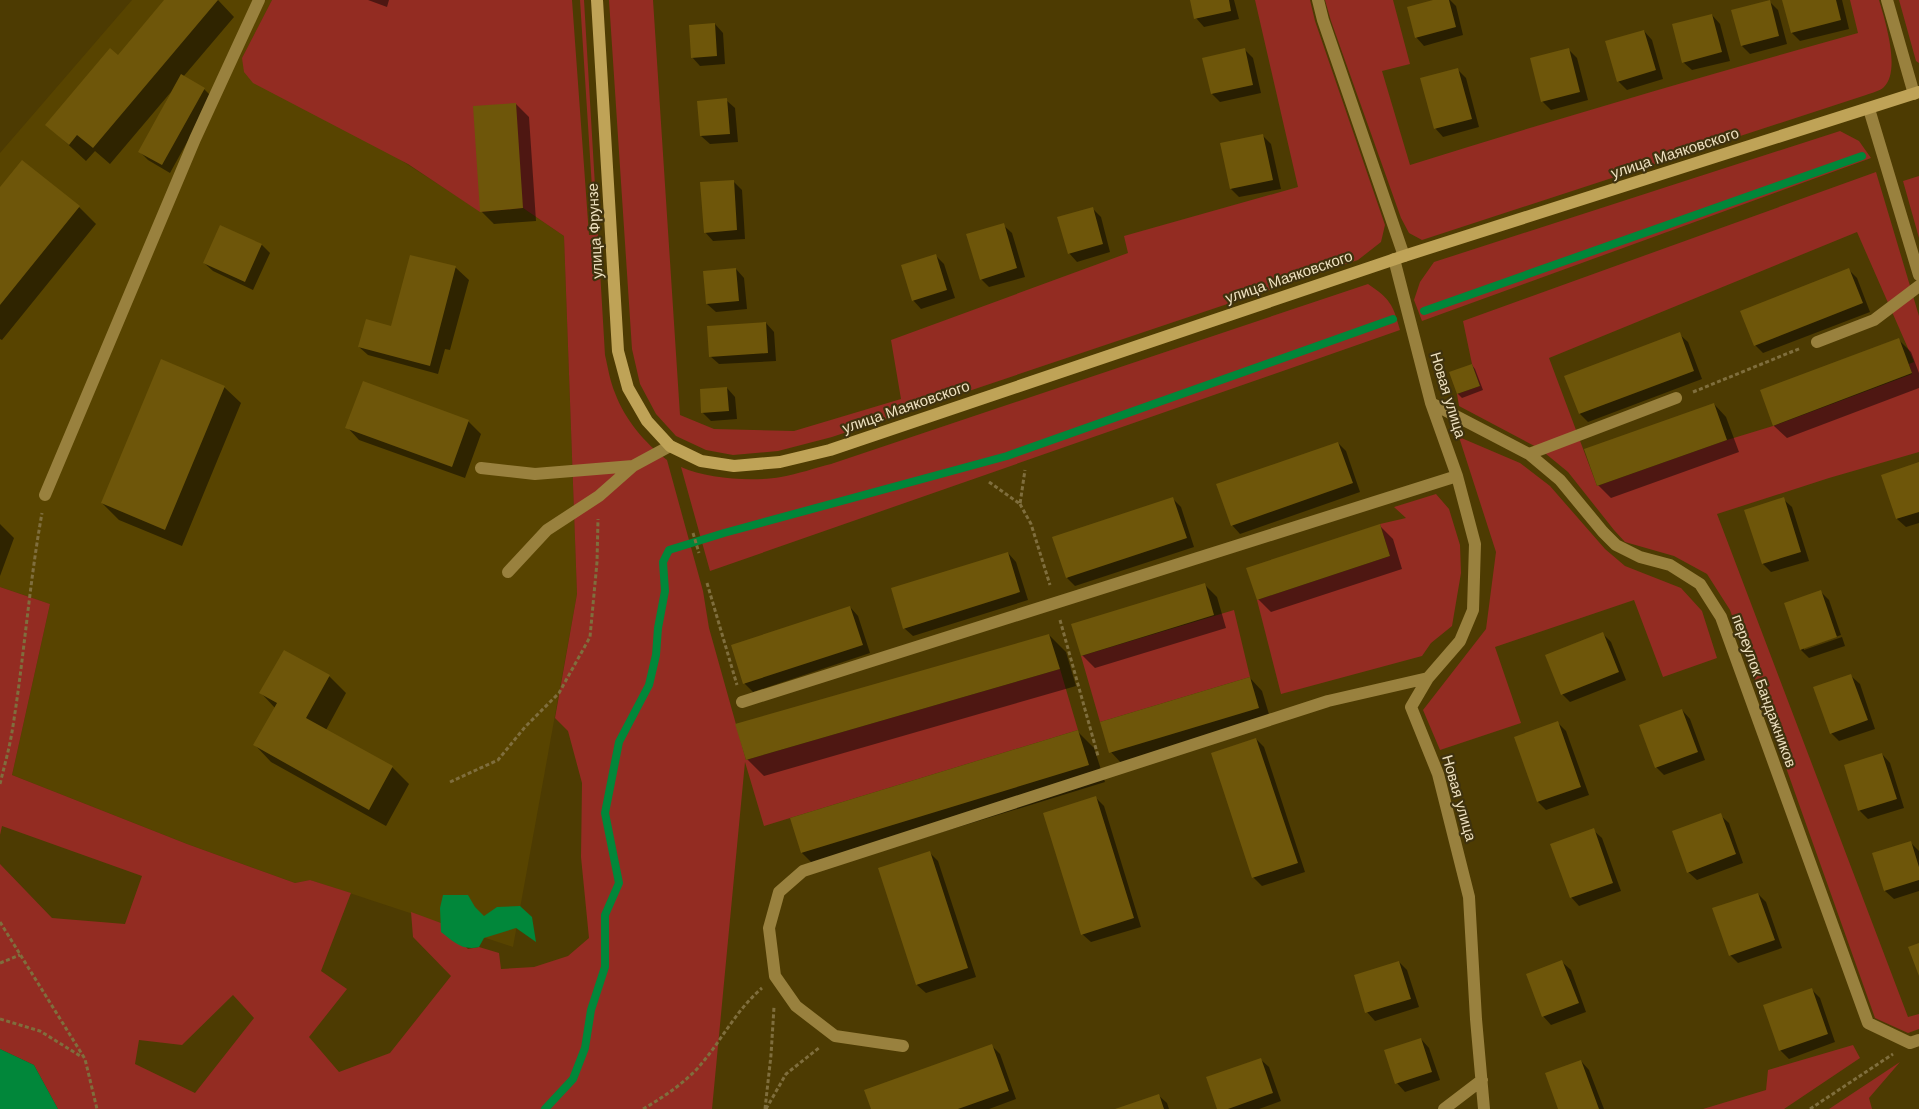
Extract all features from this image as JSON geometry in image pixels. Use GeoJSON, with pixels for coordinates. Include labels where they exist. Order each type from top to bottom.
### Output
{"type":"FeatureCollection","features":[{"type":"Feature","properties":{"kind":"main road","name":"улица Фрунзе"},"geometry":{"type":"LineString","coordinates":[[597,0],[618,351],[628,388],[648,421],[670,446]]}},
{"type":"Feature","properties":{"kind":"main road","name":"улица Маяковского"},"geometry":{"type":"LineString","coordinates":[[670,446],[701,461],[734,466],[780,462],[830,450],[1399,258],[1916,93]]}},
{"type":"Feature","properties":{"kind":"street"},"geometry":{"type":"LineString","coordinates":[[45,495],[194,139],[259,0]]}},
{"type":"Feature","properties":{"kind":"street","name":"Новая улица"},"geometry":{"type":"LineString","coordinates":[[1318,0],[1399,258],[1431,403],[1457,476],[1475,544],[1473,610],[1460,641],[1428,678],[1411,707],[1438,774],[1469,897],[1484,1109]]}},
{"type":"Feature","properties":{"kind":"street"},"geometry":{"type":"LineString","coordinates":[[1886,0],[1916,93]]}},
{"type":"Feature","properties":{"kind":"street"},"geometry":{"type":"LineString","coordinates":[[1869,109],[1918,272]]}},
{"type":"Feature","properties":{"kind":"street"},"geometry":{"type":"LineString","coordinates":[[1817,342],[1874,320],[1919,286]]}},
{"type":"Feature","properties":{"kind":"street"},"geometry":{"type":"LineString","coordinates":[[1529,454],[1676,398]]}},
{"type":"Feature","properties":{"kind":"street","name":"переулок Бандажников"},"geometry":{"type":"LineString","coordinates":[[1431,403],[1529,454],[1560,480],[1616,545],[1640,557],[1670,565],[1700,584],[1721,617],[1868,1023],[1914,1042]]}},
{"type":"Feature","properties":{"kind":"street"},"geometry":{"type":"LineString","coordinates":[[508,572],[548,530],[598,496],[633,466],[670,446]]}},
{"type":"Feature","properties":{"kind":"street"},"geometry":{"type":"LineString","coordinates":[[481,468],[535,474],[633,466]]}},
{"type":"Feature","properties":{"kind":"street"},"geometry":{"type":"LineString","coordinates":[[742,702],[1457,476]]}},
{"type":"Feature","properties":{"kind":"street"},"geometry":{"type":"LineString","coordinates":[[902,1046],[834,1036],[796,1006],[775,976],[769,928],[779,892],[803,871],[1328,701],[1428,678]]}},
{"type":"Feature","properties":{"kind":"street"},"geometry":{"type":"LineString","coordinates":[[1444,1109],[1482,1080]]}},
{"type":"Feature","properties":{"kind":"path"},"geometry":{"type":"LineString","coordinates":[[1676,398],[1817,342]]}},
{"type":"Feature","properties":{"kind":"path"},"geometry":{"type":"LineString","coordinates":[[1020,504],[1025,470]]}},
{"type":"Feature","properties":{"kind":"path"},"geometry":{"type":"LineString","coordinates":[[989,482],[1020,504],[1031,524],[1103,774]]}},
{"type":"Feature","properties":{"kind":"path"},"geometry":{"type":"LineString","coordinates":[[0,784],[12,734],[33,563],[45,495]]}},
{"type":"Feature","properties":{"kind":"path"},"geometry":{"type":"LineString","coordinates":[[450,782],[498,760],[525,727],[559,694],[590,637],[597,562],[598,496]]}},
{"type":"Feature","properties":{"kind":"path"},"geometry":{"type":"LineString","coordinates":[[693,533],[698,553]]}},
{"type":"Feature","properties":{"kind":"path"},"geometry":{"type":"LineString","coordinates":[[707,583],[742,702]]}},
{"type":"Feature","properties":{"kind":"path"},"geometry":{"type":"LineString","coordinates":[[0,922],[85,1059],[97,1109]]}},
{"type":"Feature","properties":{"kind":"path"},"geometry":{"type":"LineString","coordinates":[[0,963],[21,955]]}},
{"type":"Feature","properties":{"kind":"path"},"geometry":{"type":"LineString","coordinates":[[643,1109],[673,1090],[696,1069],[746,1001],[775,976]]}},
{"type":"Feature","properties":{"kind":"path"},"geometry":{"type":"LineString","coordinates":[[766,1109],[775,976]]}},
{"type":"Feature","properties":{"kind":"path"},"geometry":{"type":"LineString","coordinates":[[0,1018],[40,1031],[85,1059]]}},
{"type":"Feature","properties":{"kind":"path"},"geometry":{"type":"LineString","coordinates":[[766,1109],[786,1074],[834,1036]]}},
{"type":"Feature","properties":{"kind":"path"},"geometry":{"type":"LineString","coordinates":[[1810,1109],[1914,1042]]}},
{"type":"Feature","properties":{"kind":"shaded area"},"geometry":{"type":"Polygon","coordinates":[[[132,0],[272,0],[242,58],[480,211],[523,208],[564,236],[577,594],[513,947],[310,880],[295,883],[187,844],[12,775],[50,604],[0,587],[0,153],[132,0]]]}},
{"type":"Feature","properties":{"kind":"shaded area"},"geometry":{"type":"Polygon","coordinates":[[[272,0],[572,0],[589,235],[595,235],[580,0],[584,0],[605,355],[609,374],[619,403],[630,422],[651,446],[667,460],[703,591],[709,628],[746,760],[1060,669],[1078,730],[764,826],[745,762],[712,1109],[58,1109],[34,1065],[0,1049],[0,864],[52,918],[125,924],[142,876],[2,826],[0,835],[0,587],[50,604],[12,775],[187,844],[295,883],[310,880],[351,893],[321,971],[347,989],[309,1037],[339,1072],[390,1053],[451,976],[413,937],[411,912],[441,923],[468,949],[479,947],[499,953],[501,969],[534,967],[568,956],[589,938],[581,857],[582,783],[568,731],[555,718],[577,594],[564,236],[523,208],[480,212],[408,164],[253,83],[244,72],[242,58],[272,0]],[[233,995],[182,1045],[139,1040],[135,1064],[195,1093],[254,1018],[233,995]]]}},
{"type":"Feature","properties":{"kind":"shaded area"},"geometry":{"type":"Polygon","coordinates":[[[609,0],[653,0],[680,415],[714,429],[794,431],[901,399],[891,340],[1128,253],[1124,236],[1298,187],[1255,0],[1310,0],[1315,21],[1385,225],[1381,242],[1358,260],[832,437],[778,451],[733,455],[706,450],[676,436],[656,414],[640,384],[632,349],[609,0]]]}},
{"type":"Feature","properties":{"kind":"shaded area"},"geometry":{"type":"Polygon","coordinates":[[[1325,0],[1393,0],[1410,64],[1382,71],[1410,165],[1634,97],[1858,33],[1850,0],[1879,0],[1890,45],[1891,69],[1889,79],[1884,87],[1875,92],[1422,240],[1409,233],[1401,218],[1325,0]]]}},
{"type":"Feature","properties":{"kind":"shaded area"},"geometry":{"type":"Polygon","coordinates":[[[1899,0],[1919,0],[1919,63],[1916,61],[1899,0]]]}},
{"type":"Feature","properties":{"kind":"shaded area"},"geometry":{"type":"Polygon","coordinates":[[[1840,131],[1859,141],[1871,158],[1422,321],[1414,300],[1420,282],[1434,262],[1840,131]]]}},
{"type":"Feature","properties":{"kind":"shaded area"},"geometry":{"type":"Polygon","coordinates":[[[1876,172],[1919,316],[1919,452],[1829,478],[1717,514],[1908,1017],[1919,1014],[1919,1029],[1908,1033],[1875,1018],[1730,610],[1707,574],[1674,556],[1625,542],[1568,472],[1540,449],[1459,406],[1457,394],[1480,386],[1472,364],[1463,321],[1876,172]],[[1857,232],[1549,358],[1597,486],[1727,440],[1773,426],[1912,374],[1909,364],[1914,362],[1857,232]]]}},
{"type":"Feature","properties":{"kind":"shaded area"},"geometry":{"type":"Polygon","coordinates":[[[1919,176],[1919,238],[1903,181],[1919,176]]]}},
{"type":"Feature","properties":{"kind":"shaded area"},"geometry":{"type":"Polygon","coordinates":[[[1368,284],[1390,303],[1400,330],[710,571],[681,467],[717,477],[744,479],[781,477],[800,473],[1368,284]]]}},
{"type":"Feature","properties":{"kind":"shaded area"},"geometry":{"type":"Polygon","coordinates":[[[1459,437],[1520,463],[1550,486],[1605,549],[1625,566],[1681,588],[1702,611],[1717,658],[1663,677],[1634,600],[1495,647],[1521,723],[1440,750],[1423,710],[1486,629],[1496,552],[1459,437]]]}},
{"type":"Feature","properties":{"kind":"shaded area"},"geometry":{"type":"Polygon","coordinates":[[[1436,494],[1449,509],[1460,545],[1461,573],[1452,626],[1431,643],[1422,656],[1281,694],[1257,600],[1390,556],[1380,524],[1406,518],[1394,507],[1436,494]]]}},
{"type":"Feature","properties":{"kind":"shaded area"},"geometry":{"type":"Polygon","coordinates":[[[1234,610],[1250,677],[1100,722],[1081,656],[1234,610]]]}},
{"type":"Feature","properties":{"kind":"shaded area"},"geometry":{"type":"Polygon","coordinates":[[[443,895],[468,895],[475,907],[484,916],[497,907],[520,906],[532,917],[536,942],[516,928],[484,938],[479,947],[468,948],[459,945],[441,932],[440,908],[443,895]]]}},
{"type":"Feature","properties":{"kind":"shaded area"},"geometry":{"type":"Polygon","coordinates":[[[1853,1045],[1860,1058],[1784,1109],[1703,1109],[1766,1090],[1768,1070],[1853,1045]]]}},
{"type":"Feature","properties":{"kind":"shaded area"},"geometry":{"type":"Polygon","coordinates":[[[0,1049],[34,1065],[58,1109],[0,1109],[0,1049]]]}},
{"type":"Feature","properties":{"kind":"shaded area"},"geometry":{"type":"Polygon","coordinates":[[[1900,1062],[1869,1098],[1872,1109],[1829,1109],[1900,1062]]]}},
{"type":"Feature","properties":{"kind":"building"},"geometry":{"type":"Polygon","coordinates":[[[164,0],[218,0],[93,148],[77,135],[69,145],[45,125],[110,48],[118,55],[164,0]]]}},
{"type":"Feature","properties":{"kind":"building"},"geometry":{"type":"Polygon","coordinates":[[[1190,0],[1229,0],[1231,11],[1194,19],[1190,0]]]}},
{"type":"Feature","properties":{"kind":"building"},"geometry":{"type":"Polygon","coordinates":[[[1433,0],[1449,0],[1456,27],[1415,38],[1407,7],[1433,0]]]}},
{"type":"Feature","properties":{"kind":"building"},"geometry":{"type":"Polygon","coordinates":[[[1770,0],[1779,36],[1741,46],[1731,10],[1770,0]]]}},
{"type":"Feature","properties":{"kind":"building"},"geometry":{"type":"Polygon","coordinates":[[[1782,0],[1836,0],[1841,20],[1791,33],[1782,0]]]}},
{"type":"Feature","properties":{"kind":"building"},"geometry":{"type":"Polygon","coordinates":[[[1712,14],[1722,52],[1682,63],[1672,24],[1712,14]]]}},
{"type":"Feature","properties":{"kind":"building"},"geometry":{"type":"Polygon","coordinates":[[[715,23],[717,56],[691,58],[689,25],[715,23]]]}},
{"type":"Feature","properties":{"kind":"building"},"geometry":{"type":"Polygon","coordinates":[[[1644,30],[1656,70],[1617,82],[1605,41],[1644,30]]]}},
{"type":"Feature","properties":{"kind":"building"},"geometry":{"type":"Polygon","coordinates":[[[1245,48],[1253,85],[1211,94],[1202,58],[1245,48]]]}},
{"type":"Feature","properties":{"kind":"building"},"geometry":{"type":"Polygon","coordinates":[[[1569,48],[1580,92],[1541,102],[1530,58],[1569,48]]]}},
{"type":"Feature","properties":{"kind":"building"},"geometry":{"type":"Polygon","coordinates":[[[1458,68],[1472,119],[1434,129],[1420,78],[1458,68]]]}},
{"type":"Feature","properties":{"kind":"building"},"geometry":{"type":"Polygon","coordinates":[[[181,74],[205,88],[162,165],[138,152],[181,74]]]}},
{"type":"Feature","properties":{"kind":"building"},"geometry":{"type":"Polygon","coordinates":[[[727,98],[730,134],[700,136],[697,101],[727,98]]]}},
{"type":"Feature","properties":{"kind":"building"},"geometry":{"type":"Polygon","coordinates":[[[516,103],[523,208],[480,212],[473,106],[516,103]]]}},
{"type":"Feature","properties":{"kind":"building"},"geometry":{"type":"Polygon","coordinates":[[[1263,134],[1273,180],[1230,189],[1220,143],[1263,134]]]}},
{"type":"Feature","properties":{"kind":"building"},"geometry":{"type":"Polygon","coordinates":[[[22,160],[80,206],[0,305],[0,187],[22,160]]]}},
{"type":"Feature","properties":{"kind":"building"},"geometry":{"type":"Polygon","coordinates":[[[734,180],[737,230],[704,233],[700,182],[734,180]]]}},
{"type":"Feature","properties":{"kind":"building"},"geometry":{"type":"Polygon","coordinates":[[[1093,207],[1103,244],[1068,254],[1057,217],[1093,207]]]}},
{"type":"Feature","properties":{"kind":"building"},"geometry":{"type":"Polygon","coordinates":[[[1004,223],[1017,268],[980,280],[966,234],[1004,223]]]}},
{"type":"Feature","properties":{"kind":"building"},"geometry":{"type":"Polygon","coordinates":[[[220,225],[262,244],[245,282],[203,263],[220,225]]]}},
{"type":"Feature","properties":{"kind":"building"},"geometry":{"type":"Polygon","coordinates":[[[936,254],[947,290],[912,301],[901,265],[936,254]]]}},
{"type":"Feature","properties":{"kind":"building"},"geometry":{"type":"Polygon","coordinates":[[[410,255],[456,266],[430,366],[358,347],[366,319],[391,326],[410,255]]]}},
{"type":"Feature","properties":{"kind":"building"},"geometry":{"type":"Polygon","coordinates":[[[736,268],[739,301],[706,304],[703,271],[736,268]]]}},
{"type":"Feature","properties":{"kind":"building"},"geometry":{"type":"Polygon","coordinates":[[[1849,268],[1863,303],[1754,346],[1740,311],[1849,268]]]}},
{"type":"Feature","properties":{"kind":"building"},"geometry":{"type":"Polygon","coordinates":[[[766,322],[768,353],[709,357],[707,326],[766,322]]]}},
{"type":"Feature","properties":{"kind":"building"},"geometry":{"type":"Polygon","coordinates":[[[1680,332],[1694,371],[1579,414],[1564,376],[1680,332]]]}},
{"type":"Feature","properties":{"kind":"building"},"geometry":{"type":"Polygon","coordinates":[[[1899,338],[1912,373],[1773,426],[1760,390],[1899,338]]]}},
{"type":"Feature","properties":{"kind":"building"},"geometry":{"type":"Polygon","coordinates":[[[161,359],[225,386],[165,530],[101,503],[161,359]]]}},
{"type":"Feature","properties":{"kind":"building"},"geometry":{"type":"Polygon","coordinates":[[[1472,364],[1480,386],[1457,394],[1449,372],[1472,364]]]}},
{"type":"Feature","properties":{"kind":"building"},"geometry":{"type":"Polygon","coordinates":[[[363,381],[469,420],[452,467],[345,428],[363,381]]]}},
{"type":"Feature","properties":{"kind":"building"},"geometry":{"type":"Polygon","coordinates":[[[727,387],[729,411],[701,413],[700,389],[727,387]]]}},
{"type":"Feature","properties":{"kind":"building"},"geometry":{"type":"Polygon","coordinates":[[[1714,403],[1727,440],[1597,486],[1584,449],[1714,403]]]}},
{"type":"Feature","properties":{"kind":"building"},"geometry":{"type":"Polygon","coordinates":[[[1338,442],[1353,483],[1231,526],[1216,484],[1338,442]]]}},
{"type":"Feature","properties":{"kind":"building"},"geometry":{"type":"Polygon","coordinates":[[[1919,462],[1919,512],[1896,519],[1881,475],[1919,462]]]}},
{"type":"Feature","properties":{"kind":"building"},"geometry":{"type":"Polygon","coordinates":[[[1173,497],[1187,538],[1066,578],[1052,537],[1173,497]]]}},
{"type":"Feature","properties":{"kind":"building"},"geometry":{"type":"Polygon","coordinates":[[[1784,497],[1801,552],[1762,564],[1744,510],[1784,497]]]}},
{"type":"Feature","properties":{"kind":"building"},"geometry":{"type":"Polygon","coordinates":[[[1380,524],[1390,556],[1257,600],[1246,568],[1380,524]]]}},
{"type":"Feature","properties":{"kind":"building"},"geometry":{"type":"Polygon","coordinates":[[[1008,552],[1020,592],[903,629],[891,588],[1008,552]]]}},
{"type":"Feature","properties":{"kind":"building"},"geometry":{"type":"Polygon","coordinates":[[[1205,583],[1214,615],[1081,656],[1071,624],[1205,583]]]}},
{"type":"Feature","properties":{"kind":"building"},"geometry":{"type":"Polygon","coordinates":[[[1821,590],[1837,637],[1800,650],[1784,603],[1821,590]]]}},
{"type":"Feature","properties":{"kind":"building"},"geometry":{"type":"Polygon","coordinates":[[[850,606],[863,645],[743,684],[731,645],[850,606]]]}},
{"type":"Feature","properties":{"kind":"building"},"geometry":{"type":"Polygon","coordinates":[[[1603,632],[1619,672],[1561,695],[1545,655],[1603,632]]]}},
{"type":"Feature","properties":{"kind":"building"},"geometry":{"type":"Polygon","coordinates":[[[1049,634],[1060,669],[746,760],[735,724],[1049,634]]]}},
{"type":"Feature","properties":{"kind":"building"},"geometry":{"type":"Polygon","coordinates":[[[284,650],[330,675],[306,718],[393,766],[369,810],[253,745],[277,703],[259,693],[284,650]]]}},
{"type":"Feature","properties":{"kind":"building"},"geometry":{"type":"Polygon","coordinates":[[[1851,674],[1868,720],[1830,734],[1813,687],[1851,674]]]}},
{"type":"Feature","properties":{"kind":"building"},"geometry":{"type":"Polygon","coordinates":[[[1250,677],[1259,708],[1109,753],[1100,722],[1250,677]]]}},
{"type":"Feature","properties":{"kind":"building"},"geometry":{"type":"Polygon","coordinates":[[[1682,709],[1698,752],[1655,768],[1639,725],[1682,709]]]}},
{"type":"Feature","properties":{"kind":"building"},"geometry":{"type":"Polygon","coordinates":[[[1558,721],[1581,787],[1537,802],[1514,737],[1558,721]]]}},
{"type":"Feature","properties":{"kind":"building"},"geometry":{"type":"Polygon","coordinates":[[[1078,730],[1089,765],[801,853],[790,818],[1078,730]]]}},
{"type":"Feature","properties":{"kind":"building"},"geometry":{"type":"Polygon","coordinates":[[[1256,738],[1298,863],[1252,878],[1211,753],[1256,738]]]}},
{"type":"Feature","properties":{"kind":"building"},"geometry":{"type":"Polygon","coordinates":[[[1882,753],[1897,799],[1858,811],[1844,765],[1882,753]]]}},
{"type":"Feature","properties":{"kind":"building"},"geometry":{"type":"Polygon","coordinates":[[[1096,796],[1134,918],[1081,935],[1043,813],[1096,796]]]}},
{"type":"Feature","properties":{"kind":"building"},"geometry":{"type":"Polygon","coordinates":[[[1721,813],[1736,854],[1687,873],[1672,831],[1721,813]]]}},
{"type":"Feature","properties":{"kind":"building"},"geometry":{"type":"Polygon","coordinates":[[[1594,828],[1613,883],[1570,898],[1550,844],[1594,828]]]}},
{"type":"Feature","properties":{"kind":"building"},"geometry":{"type":"Polygon","coordinates":[[[1911,841],[1919,867],[1919,880],[1884,891],[1872,853],[1911,841]]]}},
{"type":"Feature","properties":{"kind":"building"},"geometry":{"type":"Polygon","coordinates":[[[930,851],[968,968],[916,985],[878,868],[930,851]]]}},
{"type":"Feature","properties":{"kind":"building"},"geometry":{"type":"Polygon","coordinates":[[[1758,893],[1775,940],[1729,956],[1712,908],[1758,893]]]}},
{"type":"Feature","properties":{"kind":"building"},"geometry":{"type":"Polygon","coordinates":[[[1919,943],[1919,976],[1908,947],[1919,943]]]}},
{"type":"Feature","properties":{"kind":"building"},"geometry":{"type":"Polygon","coordinates":[[[1562,960],[1579,1003],[1542,1017],[1526,974],[1562,960]]]}},
{"type":"Feature","properties":{"kind":"building"},"geometry":{"type":"Polygon","coordinates":[[[1399,961],[1411,999],[1365,1013],[1354,975],[1399,961]]]}},
{"type":"Feature","properties":{"kind":"building"},"geometry":{"type":"Polygon","coordinates":[[[1812,988],[1828,1034],[1779,1051],[1763,1005],[1812,988]]]}},
{"type":"Feature","properties":{"kind":"building"},"geometry":{"type":"Polygon","coordinates":[[[1421,1038],[1432,1072],[1395,1084],[1384,1050],[1421,1038]]]}},
{"type":"Feature","properties":{"kind":"building"},"geometry":{"type":"Polygon","coordinates":[[[992,1044],[1009,1091],[958,1109],[871,1109],[864,1090],[992,1044]]]}},
{"type":"Feature","properties":{"kind":"building"},"geometry":{"type":"Polygon","coordinates":[[[1261,1058],[1273,1093],[1228,1109],[1217,1109],[1206,1077],[1261,1058]]]}},
{"type":"Feature","properties":{"kind":"building"},"geometry":{"type":"Polygon","coordinates":[[[1581,1060],[1599,1109],[1558,1109],[1545,1073],[1581,1060]]]}},
{"type":"Feature","properties":{"kind":"building"},"geometry":{"type":"Polygon","coordinates":[[[1159,1094],[1164,1109],[1115,1109],[1159,1094]]]}},
{"type":"Feature","properties":{"kind":"waterway"},"geometry":{"type":"LineString","coordinates":[[1424,311],[1862,156]]}},
{"type":"Feature","properties":{"kind":"waterway"},"geometry":{"type":"LineString","coordinates":[[545,1109],[573,1079],[585,1048],[591,1010],[605,967],[605,915],[619,883],[605,813],[619,742],[649,685],[656,655],[658,628],[665,591],[663,562],[669,550],[724,533],[1007,456],[1393,319]]}}]}
